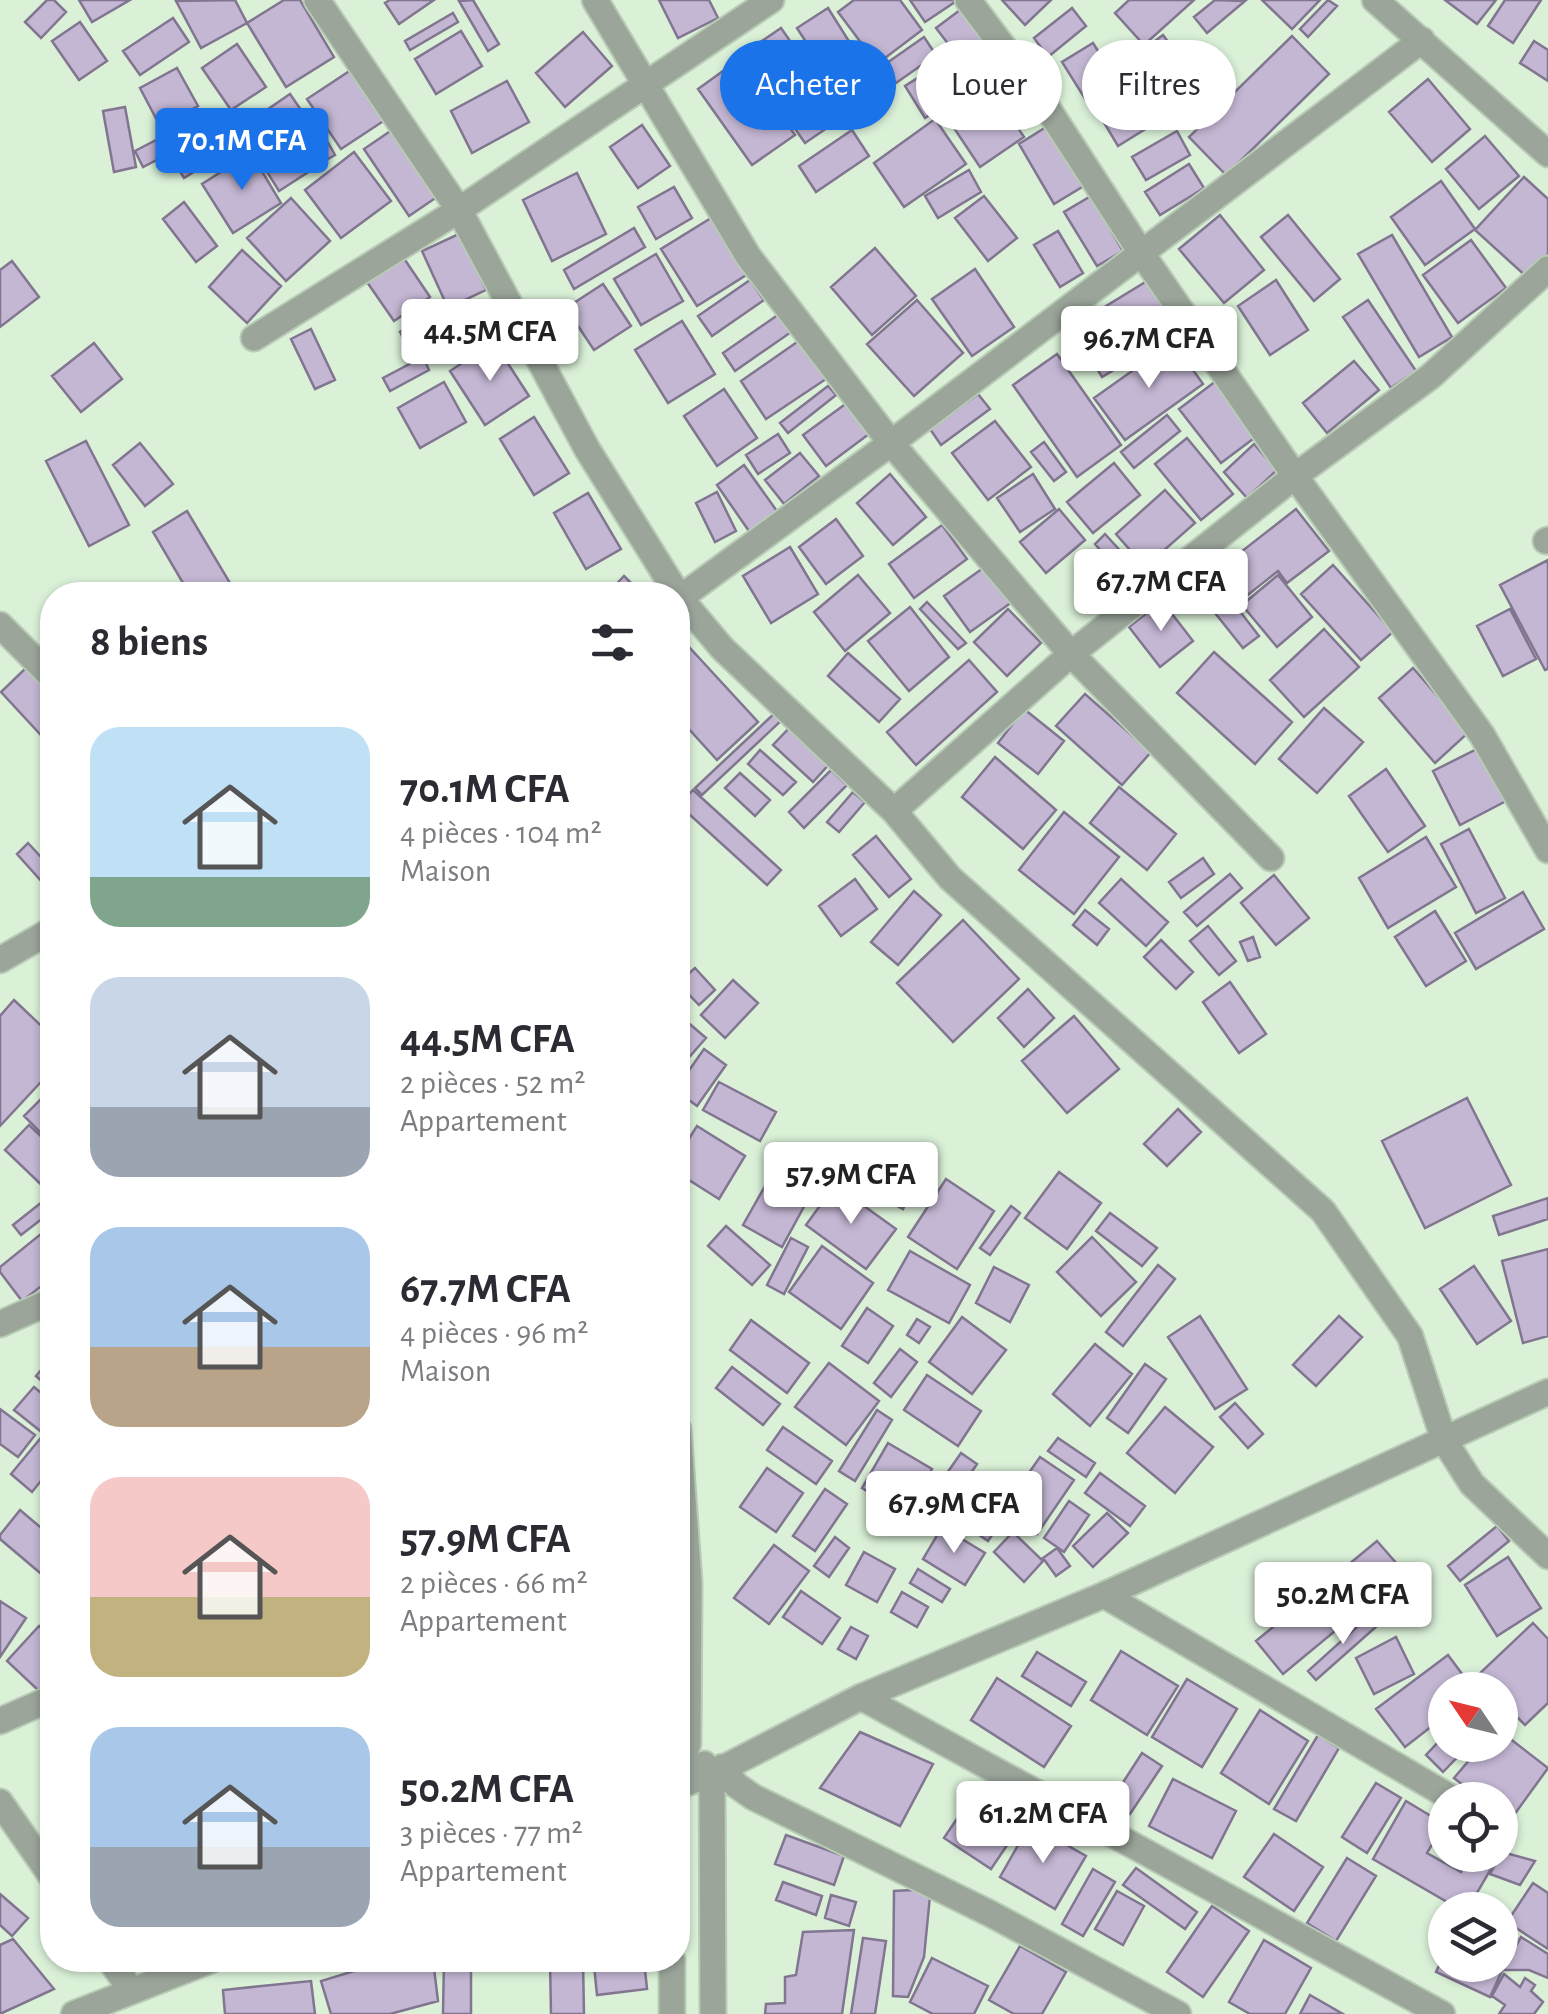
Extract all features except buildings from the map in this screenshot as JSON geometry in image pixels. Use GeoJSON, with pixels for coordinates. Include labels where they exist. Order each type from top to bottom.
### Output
{"type":"FeatureCollection","features":[{"type":"Feature","properties":{"kind":"street"},"geometry":{"type":"LineString","coordinates":[[317,0],[459,210],[587,448],[670,582]]}},
{"type":"Feature","properties":{"kind":"street"},"geometry":{"type":"LineString","coordinates":[[595,0],[748,256],[891,443],[1071,654],[1270,858]]}},
{"type":"Feature","properties":{"kind":"street"},"geometry":{"type":"LineString","coordinates":[[254,338],[459,210],[772,0]]}},
{"type":"Feature","properties":{"kind":"street"},"geometry":{"type":"LineString","coordinates":[[968,0],[1036,88],[1142,254],[1295,476],[1482,735],[1548,850]]}},
{"type":"Feature","properties":{"kind":"street"},"geometry":{"type":"LineString","coordinates":[[1376,0],[1548,154]]}},
{"type":"Feature","properties":{"kind":"street"},"geometry":{"type":"LineString","coordinates":[[690,591],[1422,40]]}},
{"type":"Feature","properties":{"kind":"street"},"geometry":{"type":"LineString","coordinates":[[894,810],[1071,654],[1295,476],[1430,376],[1548,269]]}},
{"type":"Feature","properties":{"kind":"street"},"geometry":{"type":"LineString","coordinates":[[690,610],[722,648],[894,810],[950,878],[1323,1211],[1410,1336],[1444,1440],[1472,1484],[1548,1556]]}},
{"type":"Feature","properties":{"kind":"street"},"geometry":{"type":"LineString","coordinates":[[0,625],[40,665]]}},
{"type":"Feature","properties":{"kind":"street"},"geometry":{"type":"LineString","coordinates":[[0,960],[40,937]]}},
{"type":"Feature","properties":{"kind":"street"},"geometry":{"type":"LineString","coordinates":[[0,1324],[40,1306]]}},
{"type":"Feature","properties":{"kind":"street"},"geometry":{"type":"LineString","coordinates":[[690,1781],[861,1697],[1104,1595],[1548,1392]]}},
{"type":"Feature","properties":{"kind":"street"},"geometry":{"type":"LineString","coordinates":[[1104,1595],[1428,1784]]}},
{"type":"Feature","properties":{"kind":"street"},"geometry":{"type":"LineString","coordinates":[[861,1697],[1442,2014]]}},
{"type":"Feature","properties":{"kind":"street"},"geometry":{"type":"LineString","coordinates":[[0,1722],[40,1704]]}},
{"type":"Feature","properties":{"kind":"street"},"geometry":{"type":"LineString","coordinates":[[690,1746],[753,1796],[990,1913],[1178,2014]]}},
{"type":"Feature","properties":{"kind":"street"},"geometry":{"type":"LineString","coordinates":[[712,2014],[717,1770]]}},
{"type":"Feature","properties":{"kind":"street"},"geometry":{"type":"LineString","coordinates":[[0,1802],[40,1860]]}},
{"type":"Feature","properties":{"kind":"street"},"geometry":{"type":"LineString","coordinates":[[118,1972],[131,1990]]}},
{"type":"Feature","properties":{"kind":"street"},"geometry":{"type":"LineString","coordinates":[[74,2014],[179,1972]]}},
{"type":"Feature","properties":{"kind":"street"},"geometry":{"type":"LineString","coordinates":[[672,1972],[672,2014]]}}]}
